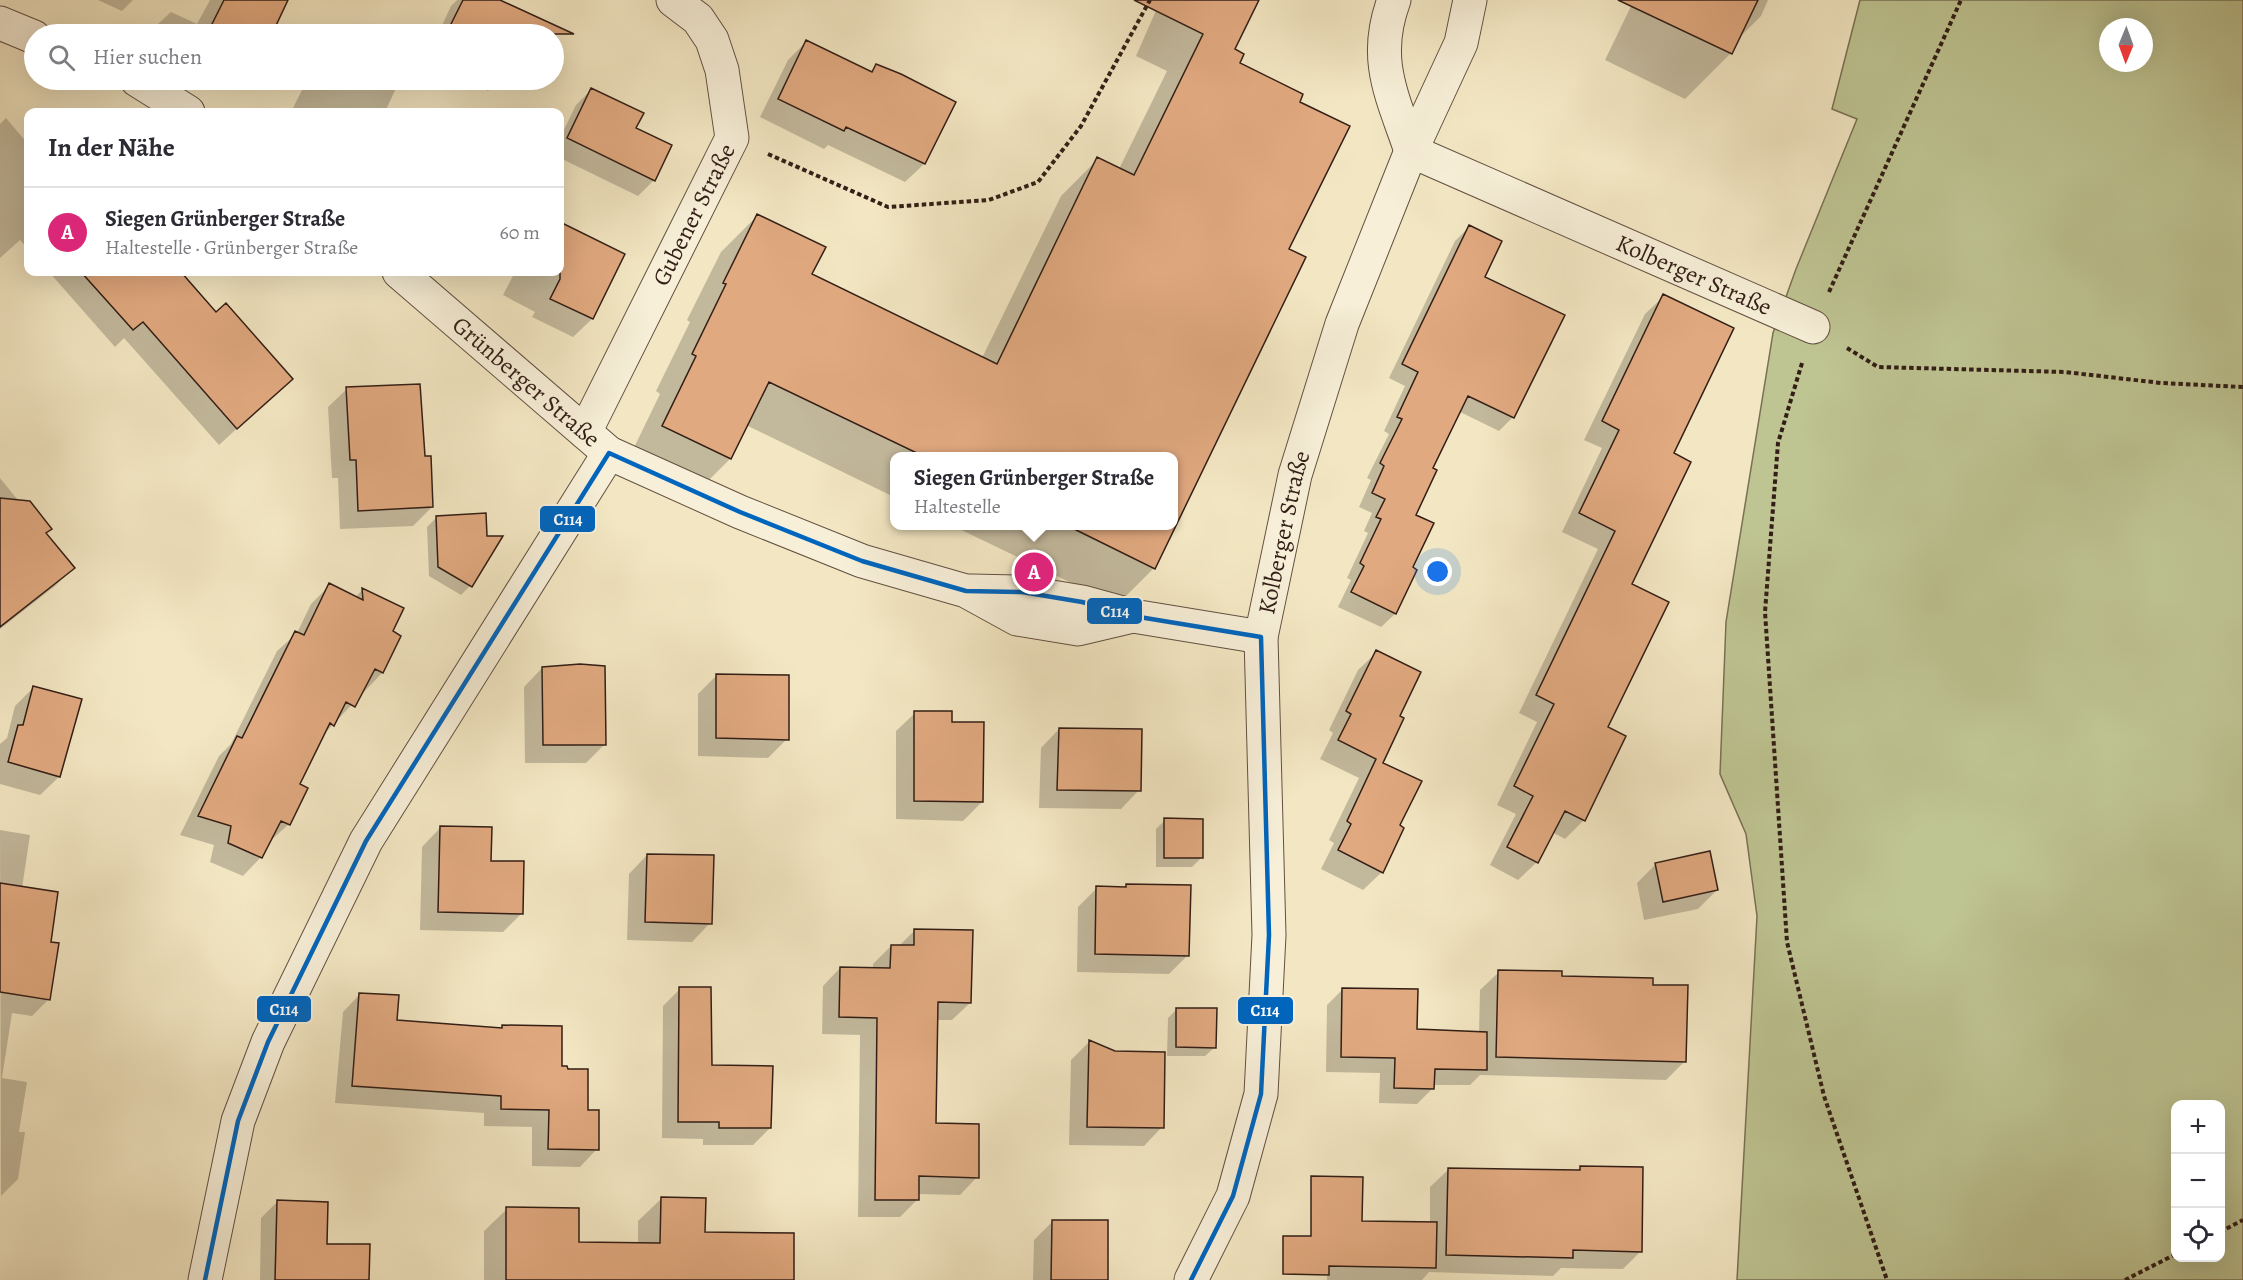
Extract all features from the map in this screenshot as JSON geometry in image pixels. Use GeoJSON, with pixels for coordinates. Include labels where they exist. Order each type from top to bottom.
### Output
{"type":"FeatureCollection","features":[{"type":"Feature","properties":{"kind":"street","name":"Gubener Straße"},"geometry":{"type":"LineString","coordinates":[[205,1280],[238,1121],[273,1031],[366,841],[597,442],[732,138],[722,70],[712,40],[698,19],[673,0]]}},
{"type":"Feature","properties":{"kind":"street"},"geometry":{"type":"LineString","coordinates":[[1394,0],[1384,25],[1383,68],[1411,151]]}},
{"type":"Feature","properties":{"kind":"street","name":"Kolberger Straße"},"geometry":{"type":"LineString","coordinates":[[1191,1280],[1233,1196],[1261,1094],[1269,936],[1261,637],[1295,475],[1342,324],[1411,151],[1461,43],[1470,0]]}},
{"type":"Feature","properties":{"kind":"street"},"geometry":{"type":"LineString","coordinates":[[0,23],[24,33]]}},
{"type":"Feature","properties":{"kind":"street"},"geometry":{"type":"LineString","coordinates":[[153,90],[182,108]]}},
{"type":"Feature","properties":{"kind":"street","name":"Kolberger Straße"},"geometry":{"type":"LineString","coordinates":[[1411,151],[1813,327]]}},
{"type":"Feature","properties":{"kind":"street","name":"Grünberger Straße"},"geometry":{"type":"LineString","coordinates":[[404,276],[597,442],[740,512],[862,561],[966,591],[1017,618],[1078,629],[1133,616],[1261,637]]}},
{"type":"Feature","properties":{"kind":"path"},"geometry":{"type":"LineString","coordinates":[[732,138],[888,207],[989,200],[1038,182],[1081,126],[1150,0]]}},
{"type":"Feature","properties":{"kind":"path"},"geometry":{"type":"LineString","coordinates":[[1887,1280],[1824,1096],[1787,942],[1765,612],[1778,443],[1813,327],[1961,0]]}},
{"type":"Feature","properties":{"kind":"path"},"geometry":{"type":"LineString","coordinates":[[1813,327],[1878,367],[2065,372],[2161,383],[2243,387]]}},
{"type":"Feature","properties":{"kind":"path"},"geometry":{"type":"LineString","coordinates":[[2225,1229],[2243,1220]]}},
{"type":"Feature","properties":{"kind":"path"},"geometry":{"type":"LineString","coordinates":[[2125,1280],[2171,1256]]}},
{"type":"Feature","properties":{"kind":"green space"},"geometry":{"type":"Polygon","coordinates":[[[1860,0],[2243,0],[2243,1280],[1737,1280],[1757,916],[1746,834],[1720,774],[1726,622],[1773,333],[1796,269],[1857,119],[1832,109],[1860,0]]]}},
{"type":"Feature","properties":{"kind":"building"},"geometry":{"type":"Polygon","coordinates":[[[224,0],[288,0],[277,24],[212,24],[224,0]]]}},
{"type":"Feature","properties":{"kind":"building"},"geometry":{"type":"Polygon","coordinates":[[[463,0],[500,0],[552,24],[451,24],[463,0]]]}},
{"type":"Feature","properties":{"kind":"building"},"geometry":{"type":"Polygon","coordinates":[[[1134,0],[1259,0],[1235,49],[1244,54],[1240,63],[1303,94],[1300,102],[1350,126],[1289,249],[1306,257],[1178,521],[1178,452],[915,452],[769,382],[731,459],[662,426],[696,356],[692,354],[726,284],[723,283],[757,214],[826,247],[812,274],[997,364],[1097,157],[1134,175],[1203,34],[1134,0]]]}},
{"type":"Feature","properties":{"kind":"building"},"geometry":{"type":"Polygon","coordinates":[[[1618,0],[1758,0],[1732,54],[1618,0]]]}},
{"type":"Feature","properties":{"kind":"building"},"geometry":{"type":"Polygon","coordinates":[[[564,29],[574,34],[564,34],[564,29]]]}},
{"type":"Feature","properties":{"kind":"building"},"geometry":{"type":"Polygon","coordinates":[[[806,40],[872,72],[876,64],[901,74],[956,102],[925,164],[846,127],[844,131],[778,99],[806,40]]]}},
{"type":"Feature","properties":{"kind":"building"},"geometry":{"type":"Polygon","coordinates":[[[591,88],[644,113],[636,128],[672,145],[655,181],[567,138],[591,88]]]}},
{"type":"Feature","properties":{"kind":"building"},"geometry":{"type":"Polygon","coordinates":[[[564,224],[625,254],[593,319],[550,299],[560,276],[564,276],[564,224]]]}},
{"type":"Feature","properties":{"kind":"building"},"geometry":{"type":"Polygon","coordinates":[[[1469,225],[1502,241],[1485,277],[1565,315],[1514,418],[1468,396],[1433,468],[1437,470],[1416,515],[1434,523],[1413,567],[1417,570],[1396,614],[1351,592],[1364,566],[1360,563],[1381,519],[1376,517],[1385,499],[1372,493],[1384,466],[1380,463],[1402,419],[1397,417],[1418,372],[1402,364],[1469,225]]]}},
{"type":"Feature","properties":{"kind":"building"},"geometry":{"type":"Polygon","coordinates":[[[85,276],[184,276],[216,312],[226,303],[293,379],[237,429],[143,322],[133,330],[85,276]]]}},
{"type":"Feature","properties":{"kind":"building"},"geometry":{"type":"Polygon","coordinates":[[[1663,294],[1734,328],[1674,453],[1691,462],[1632,584],[1669,602],[1608,727],[1626,736],[1585,821],[1565,811],[1538,863],[1507,847],[1533,796],[1514,786],[1554,704],[1536,695],[1615,531],[1579,513],[1619,430],[1602,421],[1663,294]]]}},
{"type":"Feature","properties":{"kind":"building"},"geometry":{"type":"Polygon","coordinates":[[[420,384],[425,456],[431,456],[433,507],[358,511],[356,460],[350,460],[346,387],[420,384]]]}},
{"type":"Feature","properties":{"kind":"building"},"geometry":{"type":"Polygon","coordinates":[[[0,498],[30,501],[52,529],[46,533],[75,568],[0,627],[0,498]]]}},
{"type":"Feature","properties":{"kind":"building"},"geometry":{"type":"Polygon","coordinates":[[[486,513],[487,536],[503,536],[472,587],[438,567],[436,516],[486,513]]]}},
{"type":"Feature","properties":{"kind":"building"},"geometry":{"type":"Polygon","coordinates":[[[1076,530],[1174,530],[1155,569],[1076,530]]]}},
{"type":"Feature","properties":{"kind":"building"},"geometry":{"type":"Polygon","coordinates":[[[329,583],[363,600],[362,588],[404,608],[393,631],[401,636],[383,673],[375,669],[355,707],[346,702],[334,726],[330,723],[300,784],[308,788],[290,825],[281,821],[262,858],[228,843],[231,826],[198,816],[237,736],[242,738],[295,631],[304,635],[329,583]]]}},
{"type":"Feature","properties":{"kind":"building"},"geometry":{"type":"Polygon","coordinates":[[[1376,650],[1421,672],[1400,716],[1404,718],[1383,763],[1422,781],[1400,825],[1404,828],[1383,873],[1338,850],[1351,824],[1347,821],[1376,759],[1338,740],[1351,714],[1346,711],[1376,650]]]}},
{"type":"Feature","properties":{"kind":"building"},"geometry":{"type":"Polygon","coordinates":[[[580,664],[605,666],[606,745],[543,745],[542,667],[580,664]]]}},
{"type":"Feature","properties":{"kind":"building"},"geometry":{"type":"Polygon","coordinates":[[[716,674],[789,675],[789,740],[716,738],[716,674]]]}},
{"type":"Feature","properties":{"kind":"building"},"geometry":{"type":"Polygon","coordinates":[[[33,686],[82,699],[60,777],[8,762],[18,725],[23,725],[33,686]]]}},
{"type":"Feature","properties":{"kind":"building"},"geometry":{"type":"Polygon","coordinates":[[[914,711],[952,711],[952,722],[984,722],[983,802],[914,801],[914,711]]]}},
{"type":"Feature","properties":{"kind":"building"},"geometry":{"type":"Polygon","coordinates":[[[1059,728],[1142,729],[1141,791],[1057,790],[1059,728]]]}},
{"type":"Feature","properties":{"kind":"building"},"geometry":{"type":"Polygon","coordinates":[[[1164,818],[1203,819],[1203,858],[1164,858],[1164,818]]]}},
{"type":"Feature","properties":{"kind":"building"},"geometry":{"type":"Polygon","coordinates":[[[440,826],[492,827],[491,861],[524,861],[523,914],[438,912],[440,826]]]}},
{"type":"Feature","properties":{"kind":"building"},"geometry":{"type":"Polygon","coordinates":[[[1710,851],[1718,890],[1663,902],[1655,863],[1710,851]]]}},
{"type":"Feature","properties":{"kind":"building"},"geometry":{"type":"Polygon","coordinates":[[[647,854],[714,855],[712,924],[645,922],[647,854]]]}},
{"type":"Feature","properties":{"kind":"building"},"geometry":{"type":"Polygon","coordinates":[[[0,883],[58,892],[51,942],[59,943],[50,1000],[0,992],[0,883]]]}},
{"type":"Feature","properties":{"kind":"building"},"geometry":{"type":"Polygon","coordinates":[[[1126,884],[1191,885],[1189,956],[1095,954],[1096,886],[1126,887],[1126,884]]]}},
{"type":"Feature","properties":{"kind":"building"},"geometry":{"type":"Polygon","coordinates":[[[914,929],[973,930],[971,1003],[938,1002],[936,1123],[979,1124],[979,1178],[919,1176],[919,1200],[875,1200],[877,1018],[839,1017],[840,967],[890,968],[891,945],[914,945],[914,929]]]}},
{"type":"Feature","properties":{"kind":"building"},"geometry":{"type":"Polygon","coordinates":[[[1498,970],[1562,971],[1562,976],[1653,978],[1653,985],[1688,985],[1686,1062],[1496,1057],[1498,970]]]}},
{"type":"Feature","properties":{"kind":"building"},"geometry":{"type":"Polygon","coordinates":[[[679,987],[711,987],[712,1065],[773,1066],[771,1128],[719,1128],[719,1122],[678,1122],[679,987]]]}},
{"type":"Feature","properties":{"kind":"building"},"geometry":{"type":"Polygon","coordinates":[[[1342,988],[1418,989],[1417,1029],[1487,1032],[1487,1070],[1435,1069],[1434,1089],[1394,1088],[1395,1058],[1341,1057],[1342,988]]]}},
{"type":"Feature","properties":{"kind":"building"},"geometry":{"type":"Polygon","coordinates":[[[359,993],[399,995],[397,1020],[502,1028],[502,1025],[562,1026],[562,1066],[567,1066],[568,1069],[588,1069],[588,1110],[599,1110],[599,1150],[548,1149],[549,1110],[501,1109],[501,1096],[352,1086],[359,993]]]}},
{"type":"Feature","properties":{"kind":"building"},"geometry":{"type":"Polygon","coordinates":[[[1176,1008],[1217,1008],[1216,1048],[1176,1047],[1176,1008]]]}},
{"type":"Feature","properties":{"kind":"building"},"geometry":{"type":"Polygon","coordinates":[[[1089,1040],[1115,1051],[1165,1052],[1164,1128],[1087,1127],[1089,1040]]]}},
{"type":"Feature","properties":{"kind":"building"},"geometry":{"type":"Polygon","coordinates":[[[1580,1166],[1643,1167],[1642,1252],[1573,1250],[1573,1258],[1446,1255],[1448,1168],[1580,1170],[1580,1166]]]}},
{"type":"Feature","properties":{"kind":"building"},"geometry":{"type":"Polygon","coordinates":[[[1311,1176],[1363,1177],[1362,1221],[1437,1222],[1436,1268],[1329,1266],[1329,1275],[1283,1274],[1283,1236],[1311,1236],[1311,1176]]]}},
{"type":"Feature","properties":{"kind":"building"},"geometry":{"type":"Polygon","coordinates":[[[661,1197],[706,1198],[705,1232],[794,1233],[794,1280],[506,1280],[506,1207],[579,1208],[579,1242],[660,1243],[661,1197]]]}},
{"type":"Feature","properties":{"kind":"building"},"geometry":{"type":"Polygon","coordinates":[[[277,1200],[328,1202],[327,1244],[370,1244],[369,1280],[275,1280],[277,1200]]]}},
{"type":"Feature","properties":{"kind":"building"},"geometry":{"type":"Polygon","coordinates":[[[1052,1220],[1108,1220],[1108,1280],[1051,1280],[1052,1220]]]}},
{"type":"Feature","properties":{"kind":"transit line","name":"C114"},"geometry":{"type":"LineString","coordinates":[[205,1280],[238,1121],[268,1042],[366,841],[609,453],[740,512],[862,561],[966,591],[1022,592],[1082,602],[1133,616],[1261,637],[1269,935],[1261,1094],[1233,1196],[1191,1280]]}},
{"type":"Feature","properties":{"kind":"place","name":"Siegen Grünberger Straße"},"geometry":{"type":"Point","coordinates":[1034,572]}}]}
